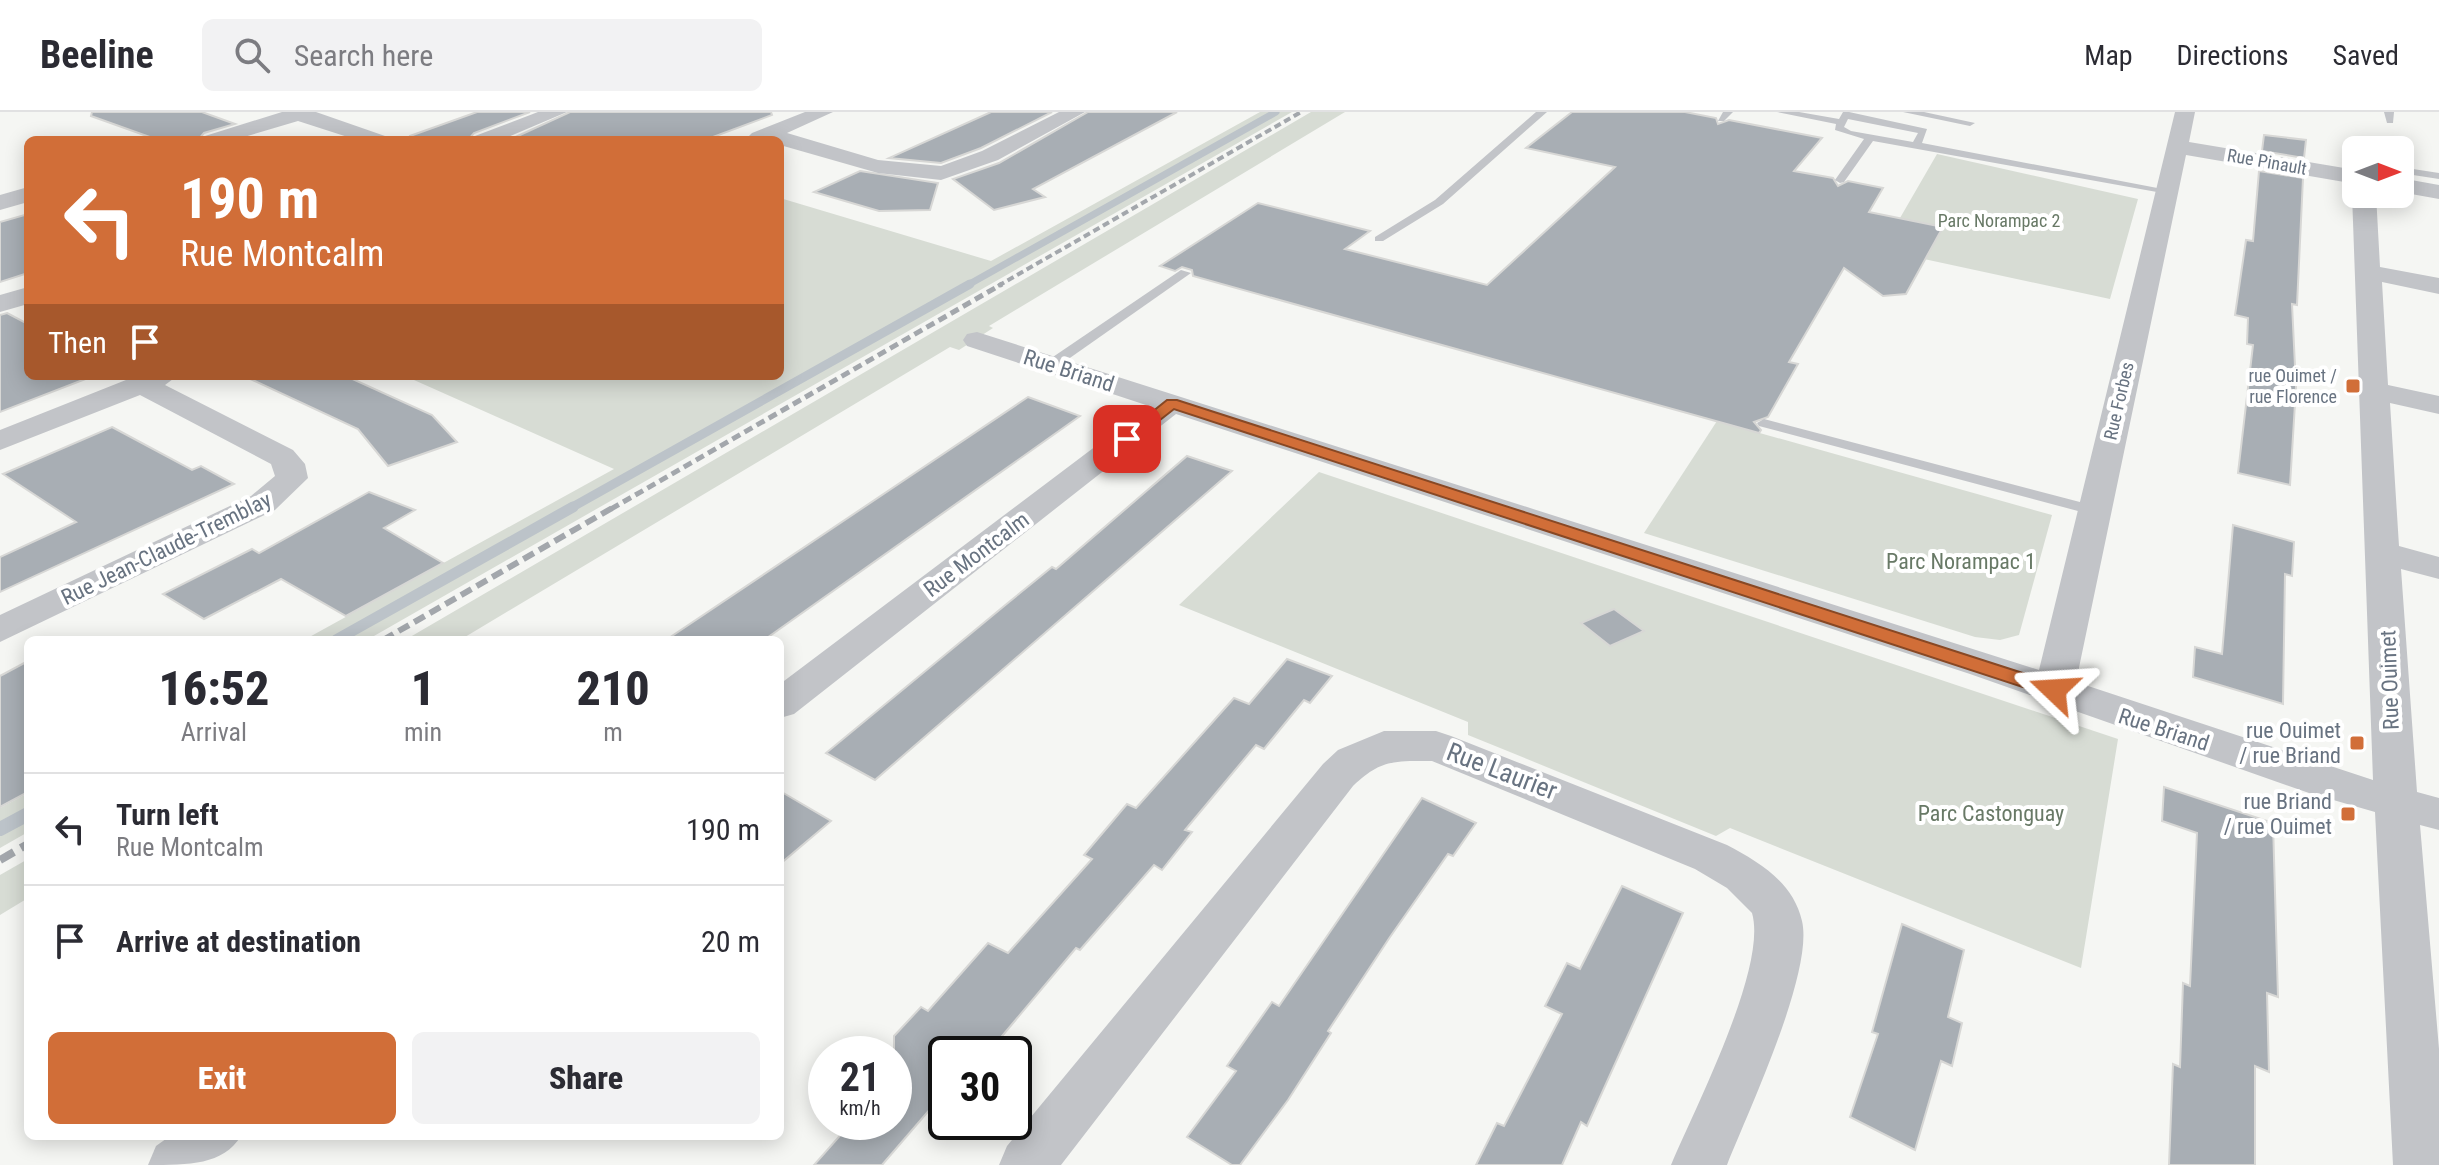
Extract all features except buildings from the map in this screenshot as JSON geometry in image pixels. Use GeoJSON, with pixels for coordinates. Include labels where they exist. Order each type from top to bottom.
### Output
{"type":"FeatureCollection","features":[{"type":"Feature","properties":{"kind":"street"},"geometry":{"type":"LineString","coordinates":[[493,136],[557,112]]}},
{"type":"Feature","properties":{"kind":"street"},"geometry":{"type":"LineString","coordinates":[[763,136],[823,112]]}},
{"type":"Feature","properties":{"kind":"street"},"geometry":{"type":"LineString","coordinates":[[784,143],[908,172],[942,173],[961,167],[1075,112]]}},
{"type":"Feature","properties":{"kind":"street","name":"Rue Forbes"},"geometry":{"type":"LineString","coordinates":[[2054,690],[2185,112]]}},
{"type":"Feature","properties":{"kind":"street"},"geometry":{"type":"LineString","coordinates":[[225,136],[299,113],[366,136]]}},
{"type":"Feature","properties":{"kind":"street","name":"Rue Pinault"},"geometry":{"type":"LineString","coordinates":[[2178,147],[2342,175]]}},
{"type":"Feature","properties":{"kind":"street"},"geometry":{"type":"LineString","coordinates":[[2414,188],[2439,192]]}},
{"type":"Feature","properties":{"kind":"street"},"geometry":{"type":"LineString","coordinates":[[0,203],[24,195]]}},
{"type":"Feature","properties":{"kind":"street","name":"Rue Ouimet"},"geometry":{"type":"LineString","coordinates":[[2365,208],[2384,553],[2418,809],[2421,1165]]}},
{"type":"Feature","properties":{"kind":"street"},"geometry":{"type":"LineString","coordinates":[[2368,272],[2439,286]]}},
{"type":"Feature","properties":{"kind":"street"},"geometry":{"type":"LineString","coordinates":[[0,304],[24,296]]}},
{"type":"Feature","properties":{"kind":"street","name":"Rue Briand"},"geometry":{"type":"LineString","coordinates":[[977,340],[2054,690],[2295,772],[2418,809]]}},
{"type":"Feature","properties":{"kind":"street"},"geometry":{"type":"LineString","coordinates":[[0,441],[152,380]]}},
{"type":"Feature","properties":{"kind":"street","name":"Rue Jean-Claude-Tremblay"},"geometry":{"type":"LineString","coordinates":[[0,630],[263,503],[292,478],[289,464],[282,457],[152,380]]}},
{"type":"Feature","properties":{"kind":"street"},"geometry":{"type":"LineString","coordinates":[[2375,391],[2439,405]]}},
{"type":"Feature","properties":{"kind":"street","name":"Rue Montcalm"},"geometry":{"type":"LineString","coordinates":[[784,701],[1172,403]]}},
{"type":"Feature","properties":{"kind":"street"},"geometry":{"type":"LineString","coordinates":[[2384,553],[2439,568]]}},
{"type":"Feature","properties":{"kind":"street","name":"Rue Laurier"},"geometry":{"type":"LineString","coordinates":[[1027,1165],[1338,775],[1368,752],[1401,744],[1436,746],[1454,751],[1565,795],[1711,857],[1735,870],[1766,896],[1779,923],[1780,951],[1699,1165]]}},
{"type":"Feature","properties":{"kind":"street"},"geometry":{"type":"LineString","coordinates":[[176,1165],[209,1140]]}},
{"type":"Feature","properties":{"kind":"lane"},"geometry":{"type":"LineString","coordinates":[[1379,239],[1430,209],[1542,112]]}},
{"type":"Feature","properties":{"kind":"lane"},"geometry":{"type":"LineString","coordinates":[[1782,112],[1845,117],[1924,131],[1916,146]]}},
{"type":"Feature","properties":{"kind":"lane"},"geometry":{"type":"LineString","coordinates":[[1908,112],[1970,123]]}},
{"type":"Feature","properties":{"kind":"lane"},"geometry":{"type":"LineString","coordinates":[[1845,117],[1841,130],[2167,195]]}},
{"type":"Feature","properties":{"kind":"lane"},"geometry":{"type":"LineString","coordinates":[[1840,180],[1871,137]]}},
{"type":"Feature","properties":{"kind":"lane"},"geometry":{"type":"LineString","coordinates":[[1958,154],[1966,138]]}},
{"type":"Feature","properties":{"kind":"lane"},"geometry":{"type":"LineString","coordinates":[[2414,172],[2439,176]]}},
{"type":"Feature","properties":{"kind":"lane"},"geometry":{"type":"LineString","coordinates":[[1052,364],[1185,273]]}},
{"type":"Feature","properties":{"kind":"lane"},"geometry":{"type":"LineString","coordinates":[[1764,423],[2093,510]]}},
{"type":"Feature","properties":{"kind":"green space"},"geometry":{"type":"Polygon","coordinates":[[[1260,112],[1292,112],[374,636],[311,636],[614,469],[414,380],[784,380],[784,199],[991,261],[1260,112]]]}},
{"type":"Feature","properties":{"kind":"green space"},"geometry":{"type":"Polygon","coordinates":[[[1311,112],[1345,112],[989,326],[993,328],[959,350],[950,347],[467,636],[412,636],[1311,112]]]}},
{"type":"Feature","properties":{"kind":"green space","name":"Parc Norampac 2"},"geometry":{"type":"Polygon","coordinates":[[[1937,154],[2138,199],[2110,299],[1924,259],[1942,227],[1900,218],[1937,154]]]}},
{"type":"Feature","properties":{"kind":"green space","name":"Parc Norampac 1"},"geometry":{"type":"Polygon","coordinates":[[[1717,421],[2052,515],[2019,635],[2000,640],[1975,637],[1644,533],[1717,421]]]}},
{"type":"Feature","properties":{"kind":"green space","name":"Parc Castonguay"},"geometry":{"type":"Polygon","coordinates":[[[1319,472],[2118,739],[2081,968],[1730,828],[1716,836],[1468,735],[1468,722],[1179,605],[1319,472]]]}},
{"type":"Feature","properties":{"kind":"green space"},"geometry":{"type":"Polygon","coordinates":[[[24,795],[24,834],[0,848],[0,808],[24,795]]]}},
{"type":"Feature","properties":{"kind":"green space"},"geometry":{"type":"Polygon","coordinates":[[[24,861],[24,900],[0,915],[0,875],[24,861]]]}},
{"type":"Feature","properties":{"kind":"waterway"},"geometry":{"type":"LineString","coordinates":[[966,286],[1276,112]]}},
{"type":"Feature","properties":{"kind":"waterway"},"geometry":{"type":"LineString","coordinates":[[569,509],[970,284]]}},
{"type":"Feature","properties":{"kind":"waterway"},"geometry":{"type":"LineString","coordinates":[[343,636],[573,507]]}},
{"type":"Feature","properties":{"kind":"waterway"},"geometry":{"type":"LineString","coordinates":[[0,829],[24,816]]}},
{"type":"Feature","properties":{"kind":"railway"},"geometry":{"type":"LineString","coordinates":[[998,286],[1301,112]]}},
{"type":"Feature","properties":{"kind":"railway"},"geometry":{"type":"LineString","coordinates":[[611,509],[1002,284]]}},
{"type":"Feature","properties":{"kind":"railway"},"geometry":{"type":"LineString","coordinates":[[390,636],[614,507]]}},
{"type":"Feature","properties":{"kind":"railway"},"geometry":{"type":"LineString","coordinates":[[0,860],[24,846]]}},
{"type":"Feature","properties":{"kind":"place","name":"rue Ouimet / rue Florence"},"geometry":{"type":"Point","coordinates":[2353,386]}},
{"type":"Feature","properties":{"kind":"place","name":"rue Ouimet / rue Briand"},"geometry":{"type":"Point","coordinates":[2357,743]}},
{"type":"Feature","properties":{"kind":"place","name":"rue Briand / rue Ouimet"},"geometry":{"type":"Point","coordinates":[2348,814]}},
{"type":"Feature","properties":{"kind":"route"},"geometry":{"type":"LineString","coordinates":[[1127,439],[1172,403],[2054,690]]}}]}
